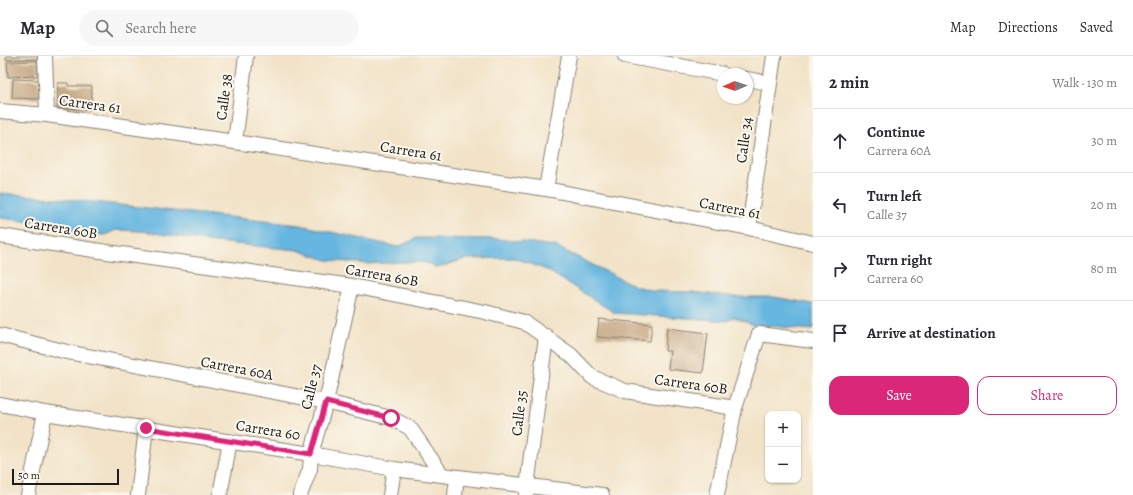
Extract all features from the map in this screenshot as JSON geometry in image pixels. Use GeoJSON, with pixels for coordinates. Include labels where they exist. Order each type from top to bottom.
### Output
{"type":"FeatureCollection","features":[{"type":"Feature","properties":{"kind":"street"},"geometry":{"type":"LineString","coordinates":[[45,56],[47,116]]}},
{"type":"Feature","properties":{"kind":"street","name":"Calle 38"},"geometry":{"type":"LineString","coordinates":[[235,142],[246,56]]}},
{"type":"Feature","properties":{"kind":"street"},"geometry":{"type":"LineString","coordinates":[[546,189],[570,56]]}},
{"type":"Feature","properties":{"kind":"street"},"geometry":{"type":"LineString","coordinates":[[625,56],[717,73]]}},
{"type":"Feature","properties":{"kind":"street","name":"Calle 34"},"geometry":{"type":"LineString","coordinates":[[749,228],[774,56]]}},
{"type":"Feature","properties":{"kind":"street"},"geometry":{"type":"LineString","coordinates":[[753,80],[770,83]]}},
{"type":"Feature","properties":{"kind":"street","name":"Carrera 61"},"geometry":{"type":"LineString","coordinates":[[0,111],[235,142],[546,189],[749,228],[813,243]]}},
{"type":"Feature","properties":{"kind":"street","name":"Carrera 60B"},"geometry":{"type":"LineString","coordinates":[[0,236],[352,286],[485,312],[524,322],[571,355],[592,377],[626,391],[735,408]]}},
{"type":"Feature","properties":{"kind":"street","name":"Calle 37"},"geometry":{"type":"LineString","coordinates":[[300,495],[310,469],[311,454],[326,402],[352,286]]}},
{"type":"Feature","properties":{"kind":"street"},"geometry":{"type":"LineString","coordinates":[[717,495],[735,408],[759,334],[813,341]]}},
{"type":"Feature","properties":{"kind":"street","name":"Carrera 60A"},"geometry":{"type":"LineString","coordinates":[[0,335],[67,352],[326,402],[391,418],[410,428],[442,475]]}},
{"type":"Feature","properties":{"kind":"street","name":"Calle 35"},"geometry":{"type":"LineString","coordinates":[[526,491],[546,336]]}},
{"type":"Feature","properties":{"kind":"street","name":"Carrera 60"},"geometry":{"type":"LineString","coordinates":[[0,404],[45,413],[230,441],[394,469],[457,477],[526,491],[602,495]]}},
{"type":"Feature","properties":{"kind":"street"},"geometry":{"type":"LineString","coordinates":[[28,495],[45,413]]}},
{"type":"Feature","properties":{"kind":"street"},"geometry":{"type":"LineString","coordinates":[[138,495],[146,428]]}},
{"type":"Feature","properties":{"kind":"street"},"geometry":{"type":"LineString","coordinates":[[220,495],[230,441]]}},
{"type":"Feature","properties":{"kind":"street"},"geometry":{"type":"LineString","coordinates":[[390,495],[394,469]]}},
{"type":"Feature","properties":{"kind":"street"},"geometry":{"type":"LineString","coordinates":[[455,495],[457,477]]}},
{"type":"Feature","properties":{"kind":"water"},"geometry":{"type":"Polygon","coordinates":[[[0,193],[300,225],[398,247],[417,238],[498,239],[555,246],[635,286],[654,291],[692,292],[736,297],[774,297],[813,304],[813,330],[754,325],[734,317],[727,321],[615,313],[547,270],[515,258],[465,259],[437,268],[430,264],[421,262],[370,264],[327,260],[297,250],[214,242],[141,231],[116,230],[105,235],[68,231],[55,225],[0,218],[0,193]]]}},
{"type":"Feature","properties":{"kind":"building"},"geometry":{"type":"Polygon","coordinates":[[[6,56],[38,56],[38,59],[6,60],[6,56]]]}},
{"type":"Feature","properties":{"kind":"building"},"geometry":{"type":"Polygon","coordinates":[[[37,61],[37,76],[8,77],[7,62],[37,61]]]}},
{"type":"Feature","properties":{"kind":"building"},"geometry":{"type":"Polygon","coordinates":[[[13,79],[39,80],[38,99],[12,98],[13,79]]]}},
{"type":"Feature","properties":{"kind":"building"},"geometry":{"type":"Polygon","coordinates":[[[58,83],[68,83],[68,86],[92,86],[91,109],[57,108],[58,83]]]}},
{"type":"Feature","properties":{"kind":"building"},"geometry":{"type":"Polygon","coordinates":[[[599,319],[652,324],[650,341],[597,337],[599,319]]]}},
{"type":"Feature","properties":{"kind":"building"},"geometry":{"type":"Polygon","coordinates":[[[667,328],[708,333],[703,373],[668,369],[670,351],[665,351],[667,328]]]}},
{"type":"Feature","properties":{"kind":"route"},"geometry":{"type":"LineString","coordinates":[[146,428],[311,454],[326,402],[391,418]]}}]}
